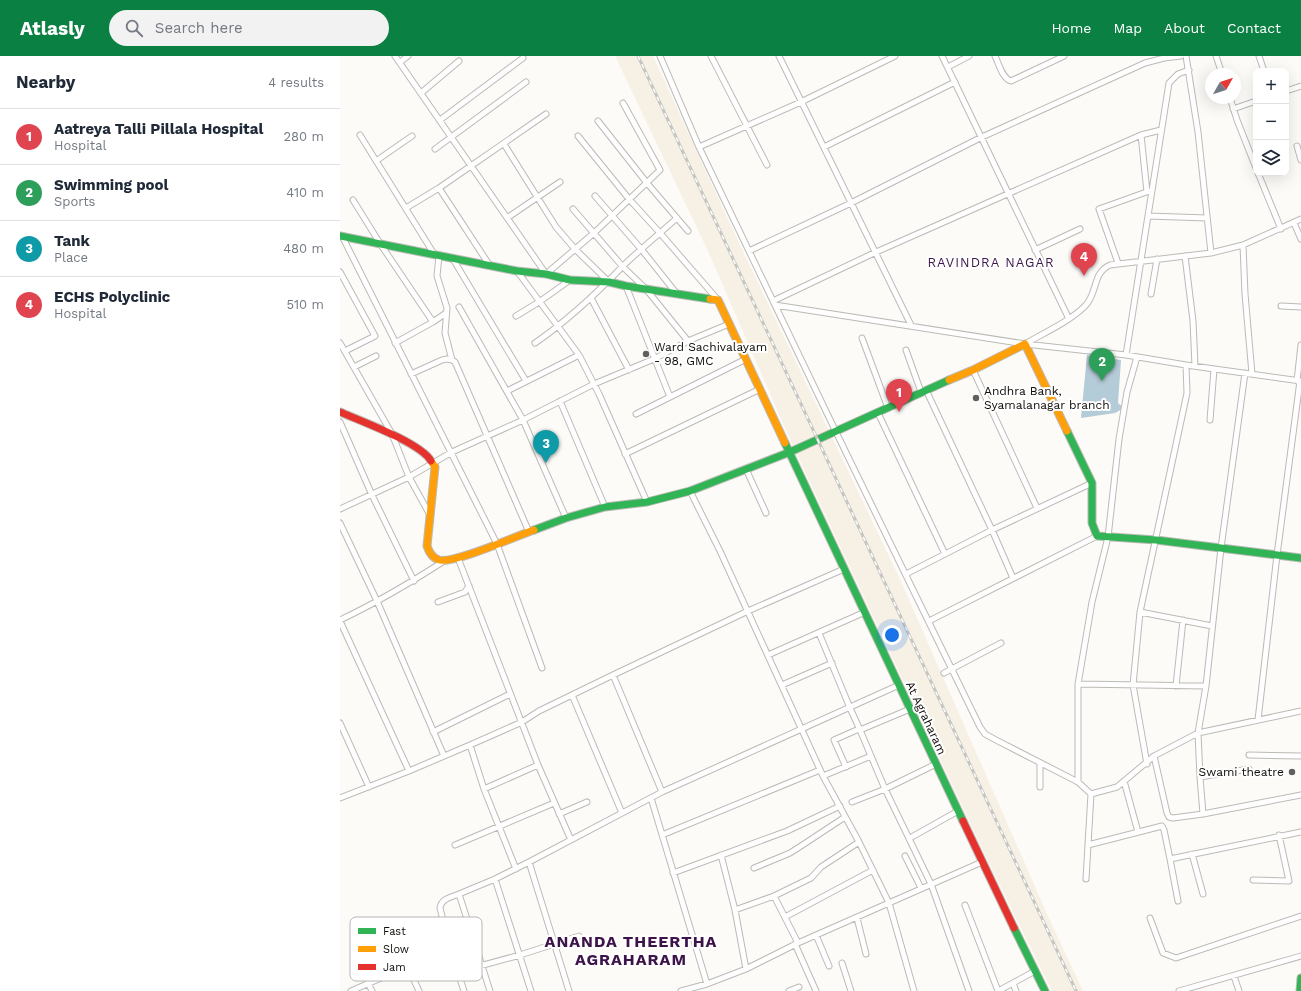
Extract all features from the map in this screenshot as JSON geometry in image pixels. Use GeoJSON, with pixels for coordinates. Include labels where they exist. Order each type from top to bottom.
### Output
{"type":"FeatureCollection","features":[{"type":"Feature","properties":{"kind":"street"},"geometry":{"type":"LineString","coordinates":[[395,56],[452,136],[546,274]]}},
{"type":"Feature","properties":{"kind":"street"},"geometry":{"type":"LineString","coordinates":[[400,62],[408,56]]}},
{"type":"Feature","properties":{"kind":"street"},"geometry":{"type":"LineString","coordinates":[[660,56],[699,147],[980,727],[985,734],[1078,782],[1091,794]]}},
{"type":"Feature","properties":{"kind":"street"},"geometry":{"type":"LineString","coordinates":[[711,56],[767,165]]}},
{"type":"Feature","properties":{"kind":"street"},"geometry":{"type":"LineString","coordinates":[[779,56],[852,203],[874,253],[911,325]]}},
{"type":"Feature","properties":{"kind":"street"},"geometry":{"type":"LineString","coordinates":[[699,147],[801,102],[895,56]]}},
{"type":"Feature","properties":{"kind":"street"},"geometry":{"type":"LineString","coordinates":[[942,56],[1069,319]]}},
{"type":"Feature","properties":{"kind":"street"},"geometry":{"type":"LineString","coordinates":[[948,68],[969,56]]}},
{"type":"Feature","properties":{"kind":"street"},"geometry":{"type":"LineString","coordinates":[[995,56],[1004,74],[1008,80],[1011,81],[1061,57]]}},
{"type":"Feature","properties":{"kind":"street"},"geometry":{"type":"LineString","coordinates":[[749,251],[852,203],[982,137],[1145,63],[1164,58],[1181,56]]}},
{"type":"Feature","properties":{"kind":"street"},"geometry":{"type":"LineString","coordinates":[[1186,56],[1198,132],[1211,253]]}},
{"type":"Feature","properties":{"kind":"street"},"geometry":{"type":"LineString","coordinates":[[1216,56],[1220,68]]}},
{"type":"Feature","properties":{"kind":"street"},"geometry":{"type":"LineString","coordinates":[[1259,56],[1263,68]]}},
{"type":"Feature","properties":{"kind":"street"},"geometry":{"type":"LineString","coordinates":[[440,120],[523,58]]}},
{"type":"Feature","properties":{"kind":"street"},"geometry":{"type":"LineString","coordinates":[[421,93],[459,61]]}},
{"type":"Feature","properties":{"kind":"street"},"geometry":{"type":"LineString","coordinates":[[1126,355],[1148,216],[1150,191],[1170,83],[1178,74],[1189,70]]}},
{"type":"Feature","properties":{"kind":"street"},"geometry":{"type":"LineString","coordinates":[[435,149],[526,82]]}},
{"type":"Feature","properties":{"kind":"street"},"geometry":{"type":"LineString","coordinates":[[824,147],[955,82]]}},
{"type":"Feature","properties":{"kind":"street"},"geometry":{"type":"LineString","coordinates":[[1289,90],[1301,86]]}},
{"type":"Feature","properties":{"kind":"street"},"geometry":{"type":"LineString","coordinates":[[1234,109],[1253,102]]}},
{"type":"Feature","properties":{"kind":"street"},"geometry":{"type":"LineString","coordinates":[[546,274],[594,233],[660,170],[623,103]]}},
{"type":"Feature","properties":{"kind":"street"},"geometry":{"type":"LineString","coordinates":[[1232,104],[1253,160]]}},
{"type":"Feature","properties":{"kind":"street"},"geometry":{"type":"LineString","coordinates":[[406,208],[439,188],[546,114]]}},
{"type":"Feature","properties":{"kind":"street"},"geometry":{"type":"LineString","coordinates":[[598,121],[647,183],[688,231]]}},
{"type":"Feature","properties":{"kind":"street"},"geometry":{"type":"LineString","coordinates":[[774,303],[874,253],[1141,135],[1161,130]]}},
{"type":"Feature","properties":{"kind":"street"},"geometry":{"type":"LineString","coordinates":[[360,135],[406,208],[439,256],[437,276],[446,308],[445,333],[450,360]]}},
{"type":"Feature","properties":{"kind":"street"},"geometry":{"type":"LineString","coordinates":[[1141,135],[1150,191]]}},
{"type":"Feature","properties":{"kind":"street"},"geometry":{"type":"LineString","coordinates":[[376,161],[412,136]]}},
{"type":"Feature","properties":{"kind":"street"},"geometry":{"type":"LineString","coordinates":[[578,136],[629,199],[718,300]]}},
{"type":"Feature","properties":{"kind":"street"},"geometry":{"type":"LineString","coordinates":[[504,144],[556,227],[575,249],[609,282]]}},
{"type":"Feature","properties":{"kind":"street"},"geometry":{"type":"LineString","coordinates":[[1296,146],[1301,160]]}},
{"type":"Feature","properties":{"kind":"street"},"geometry":{"type":"LineString","coordinates":[[1259,176],[1281,229]]}},
{"type":"Feature","properties":{"kind":"street"},"geometry":{"type":"LineString","coordinates":[[507,218],[560,182]]}},
{"type":"Feature","properties":{"kind":"street"},"geometry":{"type":"LineString","coordinates":[[439,188],[490,266]]}},
{"type":"Feature","properties":{"kind":"street"},"geometry":{"type":"LineString","coordinates":[[1118,263],[1099,209],[1150,191]]}},
{"type":"Feature","properties":{"kind":"street"},"geometry":{"type":"LineString","coordinates":[[595,196],[642,250],[677,294]]}},
{"type":"Feature","properties":{"kind":"street"},"geometry":{"type":"LineString","coordinates":[[353,200],[381,245],[433,322]]}},
{"type":"Feature","properties":{"kind":"street"},"geometry":{"type":"LineString","coordinates":[[574,209],[623,267],[646,289],[688,342]]}},
{"type":"Feature","properties":{"kind":"street"},"geometry":{"type":"LineString","coordinates":[[1148,216],[1207,218]]}},
{"type":"Feature","properties":{"kind":"street"},"geometry":{"type":"LineString","coordinates":[[535,343],[558,327],[591,298],[677,218]]}},
{"type":"Feature","properties":{"kind":"street"},"geometry":{"type":"LineString","coordinates":[[410,771],[340,620],[414,581],[444,561],[458,558],[566,518],[604,507],[647,502],[690,490],[790,452],[973,370],[1025,344],[1069,319],[1086,305],[1100,272],[1105,267],[1118,263],[1211,253],[1243,245],[1301,219]]}},
{"type":"Feature","properties":{"kind":"street"},"geometry":{"type":"LineString","coordinates":[[1294,223],[1301,239]]}},
{"type":"Feature","properties":{"kind":"street"},"geometry":{"type":"LineString","coordinates":[[1035,250],[1080,229]]}},
{"type":"Feature","properties":{"kind":"street"},"geometry":{"type":"LineString","coordinates":[[341,236],[490,266],[546,274],[570,280],[609,282],[718,300]]}},
{"type":"Feature","properties":{"kind":"street"},"geometry":{"type":"LineString","coordinates":[[341,236],[452,452],[497,544],[542,668]]}},
{"type":"Feature","properties":{"kind":"street"},"geometry":{"type":"LineString","coordinates":[[1243,245],[1245,294],[1252,374]]}},
{"type":"Feature","properties":{"kind":"street"},"geometry":{"type":"LineString","coordinates":[[1185,256],[1193,321],[1195,366]]}},
{"type":"Feature","properties":{"kind":"street"},"geometry":{"type":"LineString","coordinates":[[454,259],[526,381]]}},
{"type":"Feature","properties":{"kind":"street"},"geometry":{"type":"LineString","coordinates":[[1151,294],[1157,259]]}},
{"type":"Feature","properties":{"kind":"street"},"geometry":{"type":"LineString","coordinates":[[517,271],[579,355],[594,384],[647,502]]}},
{"type":"Feature","properties":{"kind":"street"},"geometry":{"type":"LineString","coordinates":[[340,272],[375,336],[345,351]]}},
{"type":"Feature","properties":{"kind":"street"},"geometry":{"type":"LineString","coordinates":[[516,316],[570,280]]}},
{"type":"Feature","properties":{"kind":"street"},"geometry":{"type":"LineString","coordinates":[[626,286],[670,397]]}},
{"type":"Feature","properties":{"kind":"street"},"geometry":{"type":"LineString","coordinates":[[591,298],[629,370]]}},
{"type":"Feature","properties":{"kind":"street","name":"At Agraharam"},"geometry":{"type":"LineString","coordinates":[[718,300],[982,862],[1045,991]]}},
{"type":"Feature","properties":{"kind":"street"},"geometry":{"type":"LineString","coordinates":[[774,303],[1025,344],[1126,355],[1299,381]]}},
{"type":"Feature","properties":{"kind":"street"},"geometry":{"type":"LineString","coordinates":[[1282,306],[1301,308]]}},
{"type":"Feature","properties":{"kind":"street"},"geometry":{"type":"LineString","coordinates":[[459,307],[523,420],[566,518]]}},
{"type":"Feature","properties":{"kind":"street"},"geometry":{"type":"LineString","coordinates":[[395,343],[446,313]]}},
{"type":"Feature","properties":{"kind":"street"},"geometry":{"type":"LineString","coordinates":[[340,509],[409,477],[452,452],[523,420],[594,384],[654,359],[688,342],[730,324]]}},
{"type":"Feature","properties":{"kind":"street"},"geometry":{"type":"LineString","coordinates":[[862,338],[888,408]]}},
{"type":"Feature","properties":{"kind":"street"},"geometry":{"type":"LineString","coordinates":[[340,343],[392,434],[409,477],[430,515]]}},
{"type":"Feature","properties":{"kind":"street"},"geometry":{"type":"LineString","coordinates":[[1025,344],[1092,483],[1092,523],[1097,536]]}},
{"type":"Feature","properties":{"kind":"street"},"geometry":{"type":"LineString","coordinates":[[1258,720],[1299,381],[1301,345]]}},
{"type":"Feature","properties":{"kind":"street"},"geometry":{"type":"LineString","coordinates":[[906,350],[924,391],[992,530],[1013,578]]}},
{"type":"Feature","properties":{"kind":"street"},"geometry":{"type":"LineString","coordinates":[[507,392],[579,355]]}},
{"type":"Feature","properties":{"kind":"street"},"geometry":{"type":"LineString","coordinates":[[354,367],[376,356]]}},
{"type":"Feature","properties":{"kind":"street"},"geometry":{"type":"LineString","coordinates":[[1078,782],[1078,684],[1092,602],[1108,537],[1119,439],[1125,403],[1137,357]]}},
{"type":"Feature","properties":{"kind":"street"},"geometry":{"type":"LineString","coordinates":[[636,414],[746,359]]}},
{"type":"Feature","properties":{"kind":"street"},"geometry":{"type":"LineString","coordinates":[[411,374],[450,360],[455,362],[529,532]]}},
{"type":"Feature","properties":{"kind":"street"},"geometry":{"type":"LineString","coordinates":[[1146,764],[1133,685],[1140,612],[1187,393],[1186,365]]}},
{"type":"Feature","properties":{"kind":"street"},"geometry":{"type":"LineString","coordinates":[[1210,420],[1214,369]]}},
{"type":"Feature","properties":{"kind":"street"},"geometry":{"type":"LineString","coordinates":[[973,370],[1037,508]]}},
{"type":"Feature","properties":{"kind":"street"},"geometry":{"type":"LineString","coordinates":[[1203,814],[1198,733],[1206,686],[1221,548],[1245,373]]}},
{"type":"Feature","properties":{"kind":"street"},"geometry":{"type":"LineString","coordinates":[[626,454],[760,389]]}},
{"type":"Feature","properties":{"kind":"street"},"geometry":{"type":"LineString","coordinates":[[560,401],[604,507]]}},
{"type":"Feature","properties":{"kind":"street"},"geometry":{"type":"LineString","coordinates":[[340,412],[392,434],[423,451],[433,462],[434,467],[427,546],[430,555],[434,559],[444,561]]}},
{"type":"Feature","properties":{"kind":"street"},"geometry":{"type":"LineString","coordinates":[[878,413],[945,554]]}},
{"type":"Feature","properties":{"kind":"street"},"geometry":{"type":"LineString","coordinates":[[340,422],[372,495],[414,581]]}},
{"type":"Feature","properties":{"kind":"street"},"geometry":{"type":"LineString","coordinates":[[746,469],[766,513]]}},
{"type":"Feature","properties":{"kind":"street"},"geometry":{"type":"LineString","coordinates":[[906,574],[992,530],[1092,483]]}},
{"type":"Feature","properties":{"kind":"street"},"geometry":{"type":"LineString","coordinates":[[690,490],[748,611],[820,770],[859,842],[889,903],[914,991]]}},
{"type":"Feature","properties":{"kind":"street"},"geometry":{"type":"LineString","coordinates":[[340,523],[377,601],[444,756]]}},
{"type":"Feature","properties":{"kind":"street"},"geometry":{"type":"LineString","coordinates":[[929,621],[1097,536],[1156,540],[1301,558]]}},
{"type":"Feature","properties":{"kind":"street"},"geometry":{"type":"LineString","coordinates":[[458,558],[538,765],[571,840]]}},
{"type":"Feature","properties":{"kind":"street"},"geometry":{"type":"LineString","coordinates":[[340,798],[470,746],[522,722],[613,675],[748,611],[844,569]]}},
{"type":"Feature","properties":{"kind":"street"},"geometry":{"type":"LineString","coordinates":[[438,602],[465,592],[470,586]]}},
{"type":"Feature","properties":{"kind":"street"},"geometry":{"type":"LineString","coordinates":[[768,655],[865,612]]}},
{"type":"Feature","properties":{"kind":"street"},"geometry":{"type":"LineString","coordinates":[[1140,612],[1212,626]]}},
{"type":"Feature","properties":{"kind":"street"},"geometry":{"type":"LineString","coordinates":[[1176,686],[1183,620]]}},
{"type":"Feature","properties":{"kind":"street"},"geometry":{"type":"LineString","coordinates":[[819,632],[885,788],[931,884],[969,991]]}},
{"type":"Feature","properties":{"kind":"street"},"geometry":{"type":"LineString","coordinates":[[944,673],[1002,643]]}},
{"type":"Feature","properties":{"kind":"street"},"geometry":{"type":"LineString","coordinates":[[782,685],[832,663]]}},
{"type":"Feature","properties":{"kind":"street"},"geometry":{"type":"LineString","coordinates":[[613,675],[662,792]]}},
{"type":"Feature","properties":{"kind":"street"},"geometry":{"type":"LineString","coordinates":[[1078,684],[1206,686]]}},
{"type":"Feature","properties":{"kind":"street"},"geometry":{"type":"LineString","coordinates":[[442,917],[440,904],[443,901],[516,869],[662,792],[899,685]]}},
{"type":"Feature","properties":{"kind":"street"},"geometry":{"type":"LineString","coordinates":[[433,732],[510,694]]}},
{"type":"Feature","properties":{"kind":"street"},"geometry":{"type":"LineString","coordinates":[[572,695],[622,813]]}},
{"type":"Feature","properties":{"kind":"street"},"geometry":{"type":"LineString","coordinates":[[846,767],[834,740],[910,709]]}},
{"type":"Feature","properties":{"kind":"street"},"geometry":{"type":"LineString","coordinates":[[1091,794],[1117,787],[1154,756],[1198,733],[1301,711]]}},
{"type":"Feature","properties":{"kind":"street"},"geometry":{"type":"LineString","coordinates":[[340,723],[370,787]]}},
{"type":"Feature","properties":{"kind":"street"},"geometry":{"type":"LineString","coordinates":[[470,746],[484,789],[516,869]]}},
{"type":"Feature","properties":{"kind":"street"},"geometry":{"type":"LineString","coordinates":[[823,776],[871,756]]}},
{"type":"Feature","properties":{"kind":"street"},"geometry":{"type":"LineString","coordinates":[[1154,756],[1169,817],[1173,818],[1203,814],[1301,795]]}},
{"type":"Feature","properties":{"kind":"street"},"geometry":{"type":"LineString","coordinates":[[1249,756],[1301,756]]}},
{"type":"Feature","properties":{"kind":"street"},"geometry":{"type":"LineString","coordinates":[[1040,763],[1040,787]]}},
{"type":"Feature","properties":{"kind":"street"},"geometry":{"type":"LineString","coordinates":[[852,802],[936,764]]}},
{"type":"Feature","properties":{"kind":"street"},"geometry":{"type":"LineString","coordinates":[[484,789],[538,765]]}},
{"type":"Feature","properties":{"kind":"street"},"geometry":{"type":"LineString","coordinates":[[1200,777],[1249,769]]}},
{"type":"Feature","properties":{"kind":"street"},"geometry":{"type":"LineString","coordinates":[[662,835],[820,770]]}},
{"type":"Feature","properties":{"kind":"street"},"geometry":{"type":"LineString","coordinates":[[1124,781],[1138,832]]}},
{"type":"Feature","properties":{"kind":"street"},"geometry":{"type":"LineString","coordinates":[[1086,879],[1091,794]]}},
{"type":"Feature","properties":{"kind":"street"},"geometry":{"type":"LineString","coordinates":[[651,798],[707,984]]}},
{"type":"Feature","properties":{"kind":"street"},"geometry":{"type":"LineString","coordinates":[[455,845],[554,802]]}},
{"type":"Feature","properties":{"kind":"street"},"geometry":{"type":"LineString","coordinates":[[559,814],[587,802]]}},
{"type":"Feature","properties":{"kind":"street"},"geometry":{"type":"LineString","coordinates":[[673,873],[787,831],[840,806]]}},
{"type":"Feature","properties":{"kind":"street"},"geometry":{"type":"LineString","coordinates":[[910,838],[958,811]]}},
{"type":"Feature","properties":{"kind":"street"},"geometry":{"type":"LineString","coordinates":[[754,868],[796,850],[845,817]]}},
{"type":"Feature","properties":{"kind":"street"},"geometry":{"type":"LineString","coordinates":[[1088,845],[1162,826],[1178,902]]}},
{"type":"Feature","properties":{"kind":"street"},"geometry":{"type":"LineString","coordinates":[[1170,859],[1279,835],[1301,832]]}},
{"type":"Feature","properties":{"kind":"street"},"geometry":{"type":"LineString","coordinates":[[1253,880],[1289,881],[1279,835]]}},
{"type":"Feature","properties":{"kind":"street"},"geometry":{"type":"LineString","coordinates":[[735,910],[774,896],[811,878],[820,868],[859,842]]}},
{"type":"Feature","properties":{"kind":"street"},"geometry":{"type":"LineString","coordinates":[[1192,854],[1203,894]]}},
{"type":"Feature","properties":{"kind":"street"},"geometry":{"type":"LineString","coordinates":[[721,855],[735,910],[746,968]]}},
{"type":"Feature","properties":{"kind":"street"},"geometry":{"type":"LineString","coordinates":[[905,856],[921,888]]}},
{"type":"Feature","properties":{"kind":"street"},"geometry":{"type":"LineString","coordinates":[[529,862],[569,991]]}},
{"type":"Feature","properties":{"kind":"street"},"geometry":{"type":"LineString","coordinates":[[681,991],[707,984],[746,968],[816,935],[982,862]]}},
{"type":"Feature","properties":{"kind":"street"},"geometry":{"type":"LineString","coordinates":[[785,917],[873,870]]}},
{"type":"Feature","properties":{"kind":"street"},"geometry":{"type":"LineString","coordinates":[[495,879],[531,991]]}},
{"type":"Feature","properties":{"kind":"street"},"geometry":{"type":"LineString","coordinates":[[459,894],[466,917]]}},
{"type":"Feature","properties":{"kind":"street"},"geometry":{"type":"LineString","coordinates":[[774,896],[797,944],[816,991]]}},
{"type":"Feature","properties":{"kind":"street"},"geometry":{"type":"LineString","coordinates":[[965,905],[998,991],[1035,971]]}},
{"type":"Feature","properties":{"kind":"street"},"geometry":{"type":"LineString","coordinates":[[1150,918],[1163,953],[1176,958],[1301,916]]}},
{"type":"Feature","properties":{"kind":"street"},"geometry":{"type":"LineString","coordinates":[[857,918],[866,954]]}},
{"type":"Feature","properties":{"kind":"street"},"geometry":{"type":"LineString","coordinates":[[816,935],[829,966]]}},
{"type":"Feature","properties":{"kind":"street"},"geometry":{"type":"LineString","coordinates":[[490,991],[482,965],[520,955],[579,936]]}},
{"type":"Feature","properties":{"kind":"street"},"geometry":{"type":"LineString","coordinates":[[1179,991],[1301,956]]}},
{"type":"Feature","properties":{"kind":"street"},"geometry":{"type":"LineString","coordinates":[[842,963],[851,991]]}},
{"type":"Feature","properties":{"kind":"street"},"geometry":{"type":"LineString","coordinates":[[1234,976],[1239,991]]}},
{"type":"Feature","properties":{"kind":"street"},"geometry":{"type":"LineString","coordinates":[[1300,991],[1301,978]]}},
{"type":"Feature","properties":{"kind":"street"},"geometry":{"type":"LineString","coordinates":[[351,991],[373,981]]}},
{"type":"Feature","properties":{"kind":"street"},"geometry":{"type":"LineString","coordinates":[[414,981],[418,991]]}},
{"type":"Feature","properties":{"kind":"street"},"geometry":{"type":"LineString","coordinates":[[461,981],[464,991]]}},
{"type":"Feature","properties":{"kind":"street"},"geometry":{"type":"LineString","coordinates":[[368,983],[372,991]]}},
{"type":"Feature","properties":{"kind":"street"},"geometry":{"type":"LineString","coordinates":[[1013,983],[1016,991]]}},
{"type":"Feature","properties":{"kind":"street"},"geometry":{"type":"LineString","coordinates":[[789,991],[799,987]]}},
{"type":"Feature","properties":{"kind":"shaded area"},"geometry":{"type":"Polygon","coordinates":[[[615,56],[653,56],[739,243],[899,577],[1048,916],[1083,991],[1052,991],[986,857],[792,444],[708,251],[615,56]]]}},
{"type":"Feature","properties":{"kind":"water"},"geometry":{"type":"Polygon","coordinates":[[[1087,355],[1121,360],[1118,403],[1124,408],[1115,413],[1081,418],[1087,355]]]}},
{"type":"Feature","properties":{"kind":"railway"},"geometry":{"type":"LineString","coordinates":[[638,56],[1076,991]]}},
{"type":"Feature","properties":{"kind":"traffic: fast"},"geometry":{"type":"LineString","coordinates":[[340,236],[517,271],[546,274],[570,280],[609,282],[710,299]]}},
{"type":"Feature","properties":{"kind":"traffic: fast"},"geometry":{"type":"LineString","coordinates":[[534,530],[566,518],[605,507],[647,502],[690,491],[790,452],[949,380]]}},
{"type":"Feature","properties":{"kind":"traffic: fast"},"geometry":{"type":"LineString","coordinates":[[1067,431],[1092,483],[1092,523],[1097,536],[1156,540],[1301,558]]}},
{"type":"Feature","properties":{"kind":"traffic: fast"},"geometry":{"type":"LineString","coordinates":[[785,443],[963,821]]}},
{"type":"Feature","properties":{"kind":"traffic: fast"},"geometry":{"type":"LineString","coordinates":[[1014,928],[1045,991]]}},
{"type":"Feature","properties":{"kind":"traffic: fast"},"geometry":{"type":"LineString","coordinates":[[1300,991],[1301,978]]}},
{"type":"Feature","properties":{"kind":"traffic: slow"},"geometry":{"type":"LineString","coordinates":[[710,299],[718,300],[785,443]]}},
{"type":"Feature","properties":{"kind":"traffic: slow"},"geometry":{"type":"LineString","coordinates":[[949,380],[973,370],[1025,344],[1067,431]]}},
{"type":"Feature","properties":{"kind":"traffic: slow"},"geometry":{"type":"LineString","coordinates":[[431,461],[435,467],[427,546],[434,558],[439,560],[458,558],[534,530]]}},
{"type":"Feature","properties":{"kind":"traffic: jam"},"geometry":{"type":"LineString","coordinates":[[340,412],[390,433],[416,447],[431,461]]}},
{"type":"Feature","properties":{"kind":"traffic: jam"},"geometry":{"type":"LineString","coordinates":[[963,821],[1014,928]]}},
{"type":"Feature","properties":{"kind":"place","name":"ECHS Polyclinic"},"geometry":{"type":"Point","coordinates":[1084,276]}},
{"type":"Feature","properties":{"kind":"place","name":"Ward Sachivalayam - 98, GMC"},"geometry":{"type":"Point","coordinates":[646,354]}},
{"type":"Feature","properties":{"kind":"place","name":"Swimming pool"},"geometry":{"type":"Point","coordinates":[1102,381]}},
{"type":"Feature","properties":{"kind":"place","name":"Andhra Bank, Syamalanagar branch"},"geometry":{"type":"Point","coordinates":[976,398]}},
{"type":"Feature","properties":{"kind":"place","name":"Aatreya Talli Pillala Hospital"},"geometry":{"type":"Point","coordinates":[899,412]}},
{"type":"Feature","properties":{"kind":"place","name":"Tank"},"geometry":{"type":"Point","coordinates":[546,463]}},
{"type":"Feature","properties":{"kind":"place","name":"Swami theatre"},"geometry":{"type":"Point","coordinates":[1292,772]}},
{"type":"Feature","properties":{"kind":"district","name":"RAVINDRA NAGAR"},"geometry":{"type":"Point","coordinates":[991,262]}},
{"type":"Feature","properties":{"kind":"district","name":"ANANDA THEERTHA AGRAHARAM"},"geometry":{"type":"Point","coordinates":[631,950]}}]}
